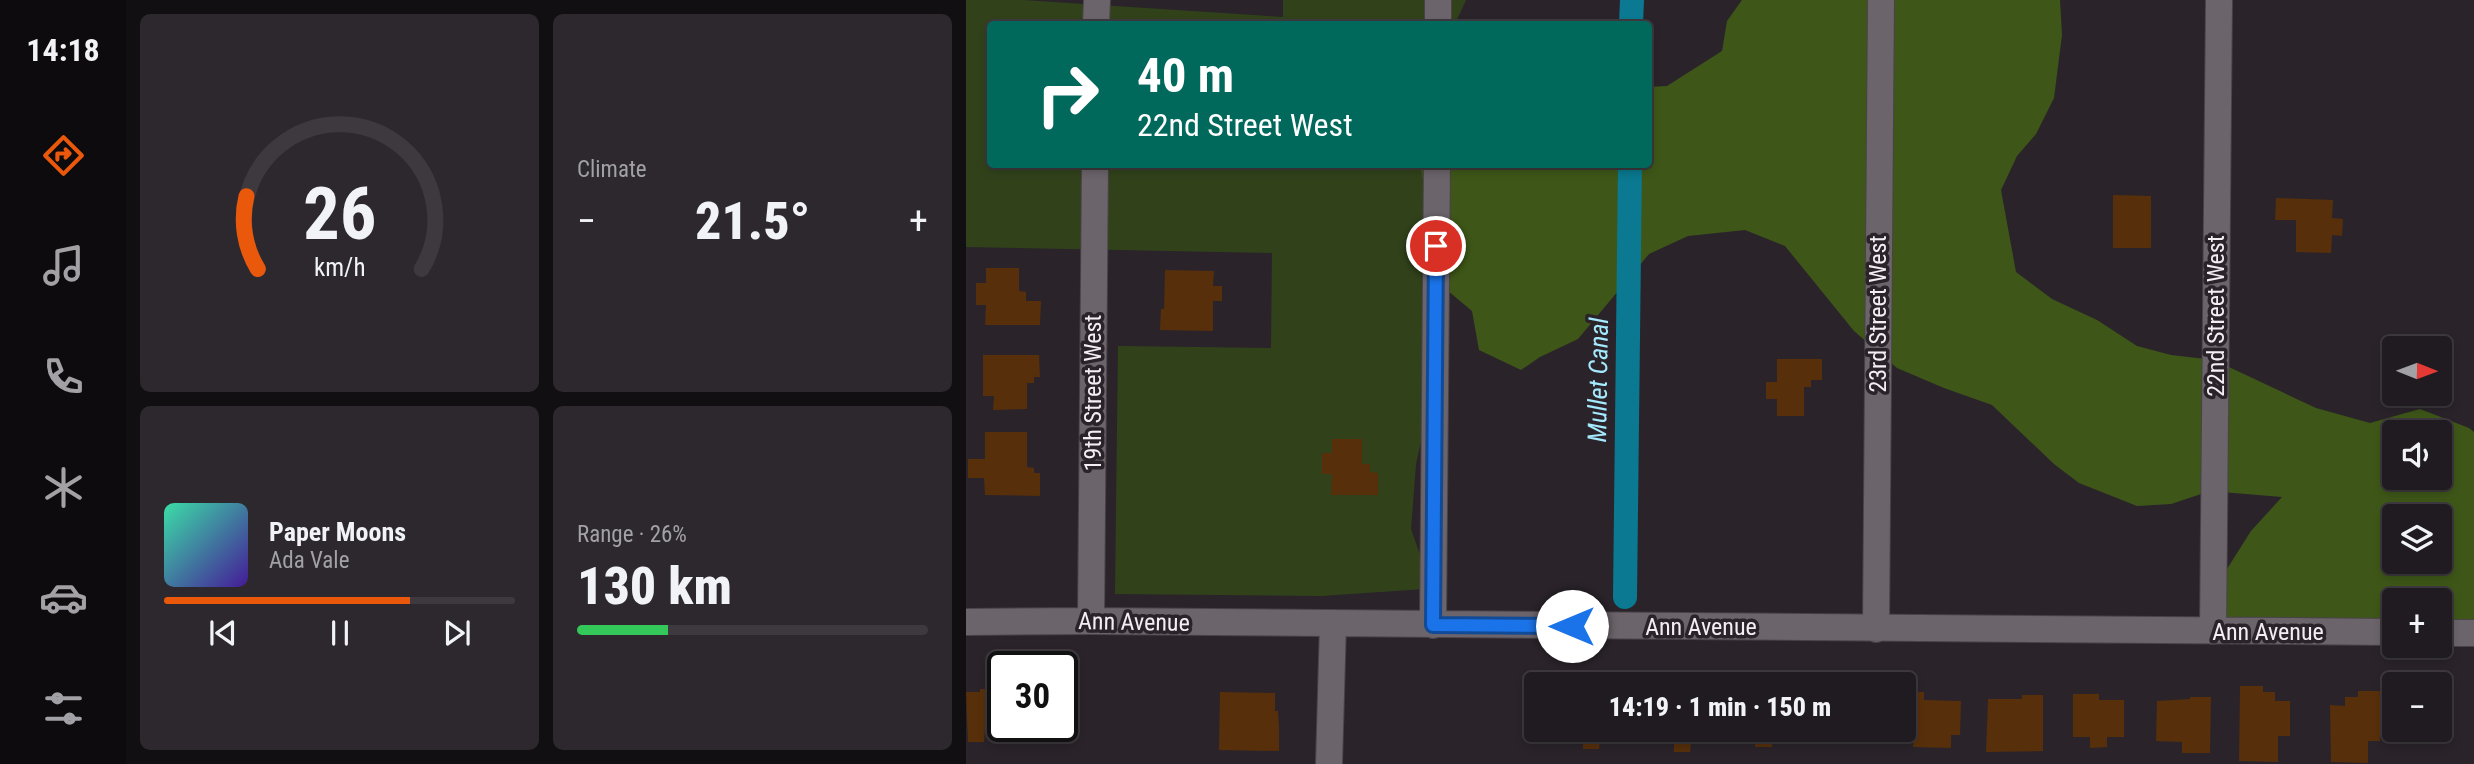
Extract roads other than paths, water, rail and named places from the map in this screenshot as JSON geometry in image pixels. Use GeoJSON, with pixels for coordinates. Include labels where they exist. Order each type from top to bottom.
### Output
{"type":"FeatureCollection","features":[{"type":"Feature","properties":{"kind":"street"},"geometry":{"type":"LineString","coordinates":[[1096,21],[1097,0]]}},
{"type":"Feature","properties":{"kind":"street"},"geometry":{"type":"LineString","coordinates":[[1438,0],[1438,21]]}},
{"type":"Feature","properties":{"kind":"street","name":"23rd Street West"},"geometry":{"type":"LineString","coordinates":[[1876,629],[1881,0]]}},
{"type":"Feature","properties":{"kind":"street","name":"22nd Street West"},"geometry":{"type":"LineString","coordinates":[[2213,631],[2218,0]]}},
{"type":"Feature","properties":{"kind":"street","name":"19th Street West"},"geometry":{"type":"LineString","coordinates":[[1091,621],[1095,168]]}},
{"type":"Feature","properties":{"kind":"street"},"geometry":{"type":"LineString","coordinates":[[1433,625],[1437,168]]}},
{"type":"Feature","properties":{"kind":"street","name":"Ann Avenue"},"geometry":{"type":"LineString","coordinates":[[966,622],[2382,632]]}},
{"type":"Feature","properties":{"kind":"street"},"geometry":{"type":"LineString","coordinates":[[1329,764],[1332,623]]}},
{"type":"Feature","properties":{"kind":"street"},"geometry":{"type":"LineString","coordinates":[[2452,633],[2474,633]]}},
{"type":"Feature","properties":{"kind":"waterway","name":"Mullet Canal"},"geometry":{"type":"LineString","coordinates":[[1631,21],[1632,0]]}},
{"type":"Feature","properties":{"kind":"waterway","name":"Mullet Canal"},"geometry":{"type":"LineString","coordinates":[[1625,597],[1630,168]]}}]}
